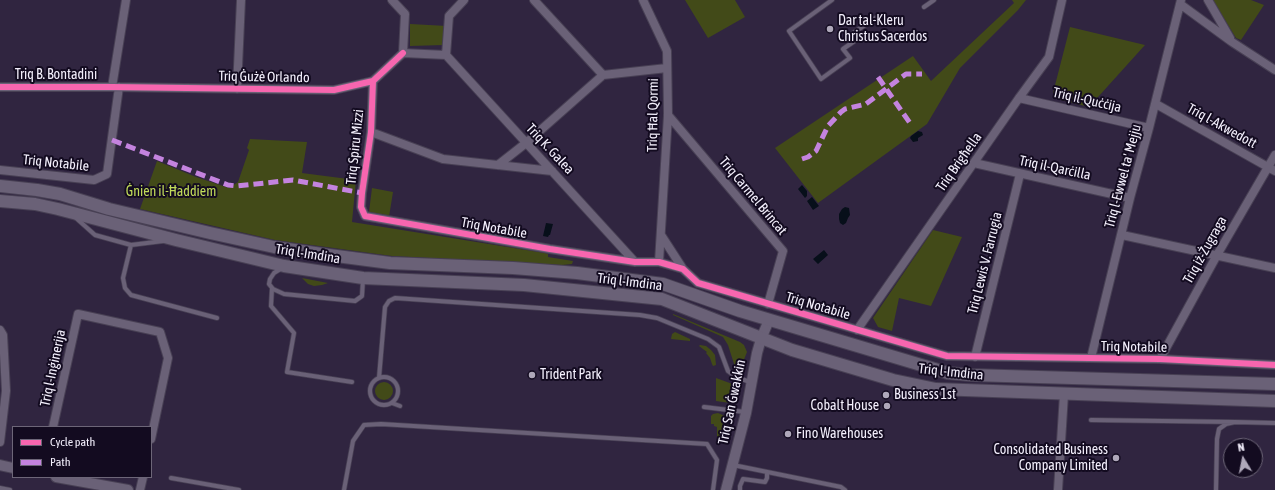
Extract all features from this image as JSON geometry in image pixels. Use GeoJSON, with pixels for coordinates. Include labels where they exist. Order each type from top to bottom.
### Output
{"type":"FeatureCollection","features":[{"type":"Feature","properties":{"kind":"main road","name":"Triq l-Imdina"},"geometry":{"type":"LineString","coordinates":[[0,186],[60,194],[109,209],[210,233],[329,255],[390,263],[513,268],[577,273],[663,284],[740,312],[948,373],[971,375],[1275,384]]}},
{"type":"Feature","properties":{"kind":"main road","name":"Triq l-Imdina"},"geometry":{"type":"LineString","coordinates":[[0,201],[36,204],[284,266],[363,278],[524,285],[662,299],[792,350],[893,380],[936,389],[1275,401]]}},
{"type":"Feature","properties":{"kind":"street"},"geometry":{"type":"LineString","coordinates":[[116,87],[126,0]]}},
{"type":"Feature","properties":{"kind":"street"},"geometry":{"type":"LineString","coordinates":[[237,89],[240,0]]}},
{"type":"Feature","properties":{"kind":"street"},"geometry":{"type":"LineString","coordinates":[[373,81],[403,53],[405,14],[392,0]]}},
{"type":"Feature","properties":{"kind":"street"},"geometry":{"type":"LineString","coordinates":[[403,53],[446,55],[449,16],[464,0]]}},
{"type":"Feature","properties":{"kind":"street"},"geometry":{"type":"LineString","coordinates":[[534,0],[603,75]]}},
{"type":"Feature","properties":{"kind":"street","name":"Triq Ħal Qormi"},"geometry":{"type":"LineString","coordinates":[[644,0],[667,51],[668,115],[659,262]]}},
{"type":"Feature","properties":{"kind":"street","name":"Triq Brigħella"},"geometry":{"type":"LineString","coordinates":[[858,330],[1019,98],[1050,57],[1062,0]]}},
{"type":"Feature","properties":{"kind":"street"},"geometry":{"type":"LineString","coordinates":[[1208,0],[1232,42]]}},
{"type":"Feature","properties":{"kind":"street"},"geometry":{"type":"LineString","coordinates":[[1181,2],[1232,42],[1275,70]]}},
{"type":"Feature","properties":{"kind":"street","name":"Triq l-Ewwel ta' Mejju"},"geometry":{"type":"LineString","coordinates":[[1091,358],[1130,198],[1150,128],[1181,2]]}},
{"type":"Feature","properties":{"kind":"street","name":"Triq K. Galea"},"geometry":{"type":"LineString","coordinates":[[446,55],[635,262]]}},
{"type":"Feature","properties":{"kind":"street"},"geometry":{"type":"LineString","coordinates":[[498,165],[526,143],[603,75],[667,68]]}},
{"type":"Feature","properties":{"kind":"street","name":"Triq Ġużè Orlando"},"geometry":{"type":"LineString","coordinates":[[116,87],[334,90],[373,81]]}},
{"type":"Feature","properties":{"kind":"street","name":"Triq Spiru Mizzi"},"geometry":{"type":"LineString","coordinates":[[365,216],[361,206],[371,132],[373,81]]}},
{"type":"Feature","properties":{"kind":"street","name":"Triq B. Bontadini"},"geometry":{"type":"LineString","coordinates":[[0,87],[116,87]]}},
{"type":"Feature","properties":{"kind":"street","name":"Triq Notabile"},"geometry":{"type":"LineString","coordinates":[[0,170],[94,180],[107,174],[116,87]]}},
{"type":"Feature","properties":{"kind":"street","name":"Triq il-Quċċija"},"geometry":{"type":"LineString","coordinates":[[1019,98],[1150,128]]}},
{"type":"Feature","properties":{"kind":"street","name":"Triq l-Akwedott"},"geometry":{"type":"LineString","coordinates":[[1156,104],[1272,169]]}},
{"type":"Feature","properties":{"kind":"street","name":"Triq Carmel Brincat"},"geometry":{"type":"LineString","coordinates":[[668,115],[783,251],[768,304]]}},
{"type":"Feature","properties":{"kind":"street"},"geometry":{"type":"LineString","coordinates":[[371,132],[443,159],[552,171]]}},
{"type":"Feature","properties":{"kind":"street","name":"Triq iż-Żugraga"},"geometry":{"type":"LineString","coordinates":[[1160,359],[1217,255],[1272,169],[1275,155]]}},
{"type":"Feature","properties":{"kind":"street","name":"Triq il-Qarċilla"},"geometry":{"type":"LineString","coordinates":[[974,163],[1130,198]]}},
{"type":"Feature","properties":{"kind":"street","name":"Triq Lewis V. Farrugia"},"geometry":{"type":"LineString","coordinates":[[975,357],[1020,174]]}},
{"type":"Feature","properties":{"kind":"street","name":"Triq Notabile"},"geometry":{"type":"LineString","coordinates":[[365,216],[502,242],[635,262],[659,262],[683,269],[698,283],[946,356],[1160,359],[1275,365]]}},
{"type":"Feature","properties":{"kind":"street"},"geometry":{"type":"LineString","coordinates":[[661,235],[683,269]]}},
{"type":"Feature","properties":{"kind":"street"},"geometry":{"type":"LineString","coordinates":[[1122,235],[1275,268]]}},
{"type":"Feature","properties":{"kind":"street","name":"Triq l-Inġinerija"},"geometry":{"type":"LineString","coordinates":[[53,426],[78,314],[160,332],[168,358],[152,434]]}},
{"type":"Feature","properties":{"kind":"street","name":"Triq San Ġwakkin"},"geometry":{"type":"LineString","coordinates":[[726,490],[746,412],[761,339],[769,320]]}},
{"type":"Feature","properties":{"kind":"street"},"geometry":{"type":"LineString","coordinates":[[0,330],[3,335],[6,391],[0,442]]}},
{"type":"Feature","properties":{"kind":"street"},"geometry":{"type":"LineString","coordinates":[[1058,490],[1064,394]]}},
{"type":"Feature","properties":{"kind":"street"},"geometry":{"type":"LineString","coordinates":[[0,465],[12,468]]}},
{"type":"Feature","properties":{"kind":"street"},"geometry":{"type":"LineString","coordinates":[[62,478],[128,490]]}},
{"type":"Feature","properties":{"kind":"street"},"geometry":{"type":"LineString","coordinates":[[140,490],[143,478]]}},
{"type":"Feature","properties":{"kind":"lane"},"geometry":{"type":"LineString","coordinates":[[832,0],[789,31],[821,79],[850,58],[843,49],[856,40],[853,33],[877,17]]}},
{"type":"Feature","properties":{"kind":"lane"},"geometry":{"type":"LineString","coordinates":[[924,7],[934,0]]}},
{"type":"Feature","properties":{"kind":"lane"},"geometry":{"type":"LineString","coordinates":[[70,212],[95,235],[131,245],[176,240]]}},
{"type":"Feature","properties":{"kind":"lane"},"geometry":{"type":"LineString","coordinates":[[131,245],[123,278],[125,288],[131,295],[217,318]]}},
{"type":"Feature","properties":{"kind":"lane"},"geometry":{"type":"LineString","coordinates":[[284,266],[274,273],[269,284],[272,288],[271,306],[294,333],[287,372],[352,382]]}},
{"type":"Feature","properties":{"kind":"lane"},"geometry":{"type":"LineString","coordinates":[[272,288],[284,294],[355,301],[362,296],[363,278]]}},
{"type":"Feature","properties":{"kind":"lane"},"geometry":{"type":"LineString","coordinates":[[379,378],[385,307],[389,301],[395,298],[632,314],[657,318],[708,339],[719,347],[728,371],[736,377],[751,382]]}},
{"type":"Feature","properties":{"kind":"lane"},"geometry":{"type":"LineString","coordinates":[[392,403],[399,391],[398,387],[393,380],[384,377],[379,378],[370,388],[372,398],[378,404],[383,405],[392,403],[400,406]]}},
{"type":"Feature","properties":{"kind":"lane"},"geometry":{"type":"LineString","coordinates":[[704,407],[746,412]]}},
{"type":"Feature","properties":{"kind":"lane"},"geometry":{"type":"LineString","coordinates":[[1091,420],[1275,423]]}},
{"type":"Feature","properties":{"kind":"lane"},"geometry":{"type":"LineString","coordinates":[[1216,490],[1218,434],[1222,426],[1235,422]]}},
{"type":"Feature","properties":{"kind":"lane"},"geometry":{"type":"LineString","coordinates":[[344,490],[353,441],[364,425],[381,424],[707,444],[717,460],[712,490]]}},
{"type":"Feature","properties":{"kind":"lane"},"geometry":{"type":"LineString","coordinates":[[732,465],[843,488],[842,481]]}},
{"type":"Feature","properties":{"kind":"lane"},"geometry":{"type":"LineString","coordinates":[[740,490],[743,479],[764,482],[767,478],[767,472]]}},
{"type":"Feature","properties":{"kind":"lane"},"geometry":{"type":"LineString","coordinates":[[171,478],[239,490]]}},
{"type":"Feature","properties":{"kind":"lane"},"geometry":{"type":"LineString","coordinates":[[0,488],[10,490]]}},
{"type":"Feature","properties":{"kind":"green space"},"geometry":{"type":"Polygon","coordinates":[[[685,0],[735,0],[745,17],[708,38],[685,0]]]}},
{"type":"Feature","properties":{"kind":"green space"},"geometry":{"type":"Polygon","coordinates":[[[1012,0],[1026,0],[1018,10],[960,68],[927,124],[818,203],[775,148],[913,56],[931,81],[1014,3],[1012,0]]]}},
{"type":"Feature","properties":{"kind":"green space"},"geometry":{"type":"Polygon","coordinates":[[[1213,0],[1251,0],[1264,5],[1241,40],[1236,38],[1213,0]]]}},
{"type":"Feature","properties":{"kind":"green space"},"geometry":{"type":"Polygon","coordinates":[[[410,24],[447,26],[444,45],[410,46],[410,24]]]}},
{"type":"Feature","properties":{"kind":"green space"},"geometry":{"type":"Polygon","coordinates":[[[1070,27],[1145,45],[1089,107],[1057,99],[1053,93],[1070,27]]]}},
{"type":"Feature","properties":{"kind":"green space","name":"Ġnien il-Ħaddiem"},"geometry":{"type":"Polygon","coordinates":[[[250,139],[307,142],[302,173],[356,180],[352,222],[545,253],[548,254],[548,257],[573,261],[572,264],[562,265],[392,256],[275,240],[140,209],[157,161],[196,177],[229,188],[238,182],[249,150],[247,148],[250,139]]]}},
{"type":"Feature","properties":{"kind":"green space"},"geometry":{"type":"Polygon","coordinates":[[[372,188],[393,192],[389,217],[369,212],[372,188]]]}},
{"type":"Feature","properties":{"kind":"green space"},"geometry":{"type":"Polygon","coordinates":[[[933,230],[962,237],[931,306],[899,298],[892,331],[878,327],[873,318],[933,230]]]}},
{"type":"Feature","properties":{"kind":"green space"},"geometry":{"type":"Polygon","coordinates":[[[302,278],[328,283],[314,286],[308,284],[302,278]]]}},
{"type":"Feature","properties":{"kind":"green space"},"geometry":{"type":"Polygon","coordinates":[[[673,314],[744,345],[747,352],[741,367],[735,367],[728,345],[723,337],[673,314]]]}},
{"type":"Feature","properties":{"kind":"green space"},"geometry":{"type":"Polygon","coordinates":[[[675,332],[690,339],[690,341],[671,339],[672,334],[675,332]]]}},
{"type":"Feature","properties":{"kind":"green space"},"geometry":{"type":"Polygon","coordinates":[[[699,346],[706,346],[715,355],[716,365],[713,366],[706,353],[707,352],[699,346]]]}},
{"type":"Feature","properties":{"kind":"green space"},"geometry":{"type":"Polygon","coordinates":[[[716,378],[738,386],[736,399],[734,402],[730,403],[716,401],[716,378]]]}},
{"type":"Feature","properties":{"kind":"green space"},"geometry":{"type":"Polygon","coordinates":[[[384,382],[390,385],[393,391],[390,397],[384,400],[378,397],[375,391],[378,385],[384,382]]]}},
{"type":"Feature","properties":{"kind":"green space"},"geometry":{"type":"Polygon","coordinates":[[[718,413],[727,417],[728,421],[726,439],[723,442],[723,437],[717,437],[717,427],[714,426],[714,424],[711,424],[711,416],[718,413]]]}},
{"type":"Feature","properties":{"kind":"shaded area"},"geometry":{"type":"Polygon","coordinates":[[[918,131],[922,132],[923,135],[918,138],[918,141],[913,142],[910,138],[918,131]]]}},
{"type":"Feature","properties":{"kind":"shaded area"},"geometry":{"type":"Polygon","coordinates":[[[802,185],[807,191],[807,196],[805,198],[798,189],[802,185]]]}},
{"type":"Feature","properties":{"kind":"shaded area"},"geometry":{"type":"Polygon","coordinates":[[[812,197],[819,206],[813,210],[807,201],[812,197]]]}},
{"type":"Feature","properties":{"kind":"shaded area"},"geometry":{"type":"Polygon","coordinates":[[[845,207],[849,208],[850,215],[846,223],[843,225],[840,223],[839,214],[845,207]]]}},
{"type":"Feature","properties":{"kind":"shaded area"},"geometry":{"type":"Polygon","coordinates":[[[546,223],[553,224],[548,237],[543,236],[546,223]]]}},
{"type":"Feature","properties":{"kind":"shaded area"},"geometry":{"type":"Polygon","coordinates":[[[824,250],[828,255],[818,264],[813,259],[824,250]]]}},
{"type":"Feature","properties":{"kind":"marked path"},"geometry":{"type":"LineString","coordinates":[[802,159],[808,157],[816,151],[828,126],[845,109],[866,104],[906,74],[922,74]]}},
{"type":"Feature","properties":{"kind":"marked path"},"geometry":{"type":"LineString","coordinates":[[878,77],[912,126]]}},
{"type":"Feature","properties":{"kind":"marked path"},"geometry":{"type":"LineString","coordinates":[[112,140],[228,185],[237,186],[293,180],[362,193]]}},
{"type":"Feature","properties":{"kind":"cycle path"},"geometry":{"type":"LineString","coordinates":[[0,87],[334,90],[373,81],[403,53]]}},
{"type":"Feature","properties":{"kind":"cycle path"},"geometry":{"type":"LineString","coordinates":[[373,81],[371,132],[361,207],[365,216],[550,249],[635,262],[659,262],[683,269],[698,283],[947,356],[1160,359],[1275,365]]}},
{"type":"Feature","properties":{"kind":"place","name":"Dar tal-Kleru Christus Sacerdos"},"geometry":{"type":"Point","coordinates":[830,29]}},
{"type":"Feature","properties":{"kind":"place","name":"Trident Park"},"geometry":{"type":"Point","coordinates":[532,375]}},
{"type":"Feature","properties":{"kind":"place","name":"Business 1st"},"geometry":{"type":"Point","coordinates":[886,395]}},
{"type":"Feature","properties":{"kind":"place","name":"Cobalt House"},"geometry":{"type":"Point","coordinates":[887,406]}},
{"type":"Feature","properties":{"kind":"place","name":"Fino Warehouses"},"geometry":{"type":"Point","coordinates":[788,434]}},
{"type":"Feature","properties":{"kind":"place","name":"Consolidated Business Company Limited"},"geometry":{"type":"Point","coordinates":[1116,458]}}]}
